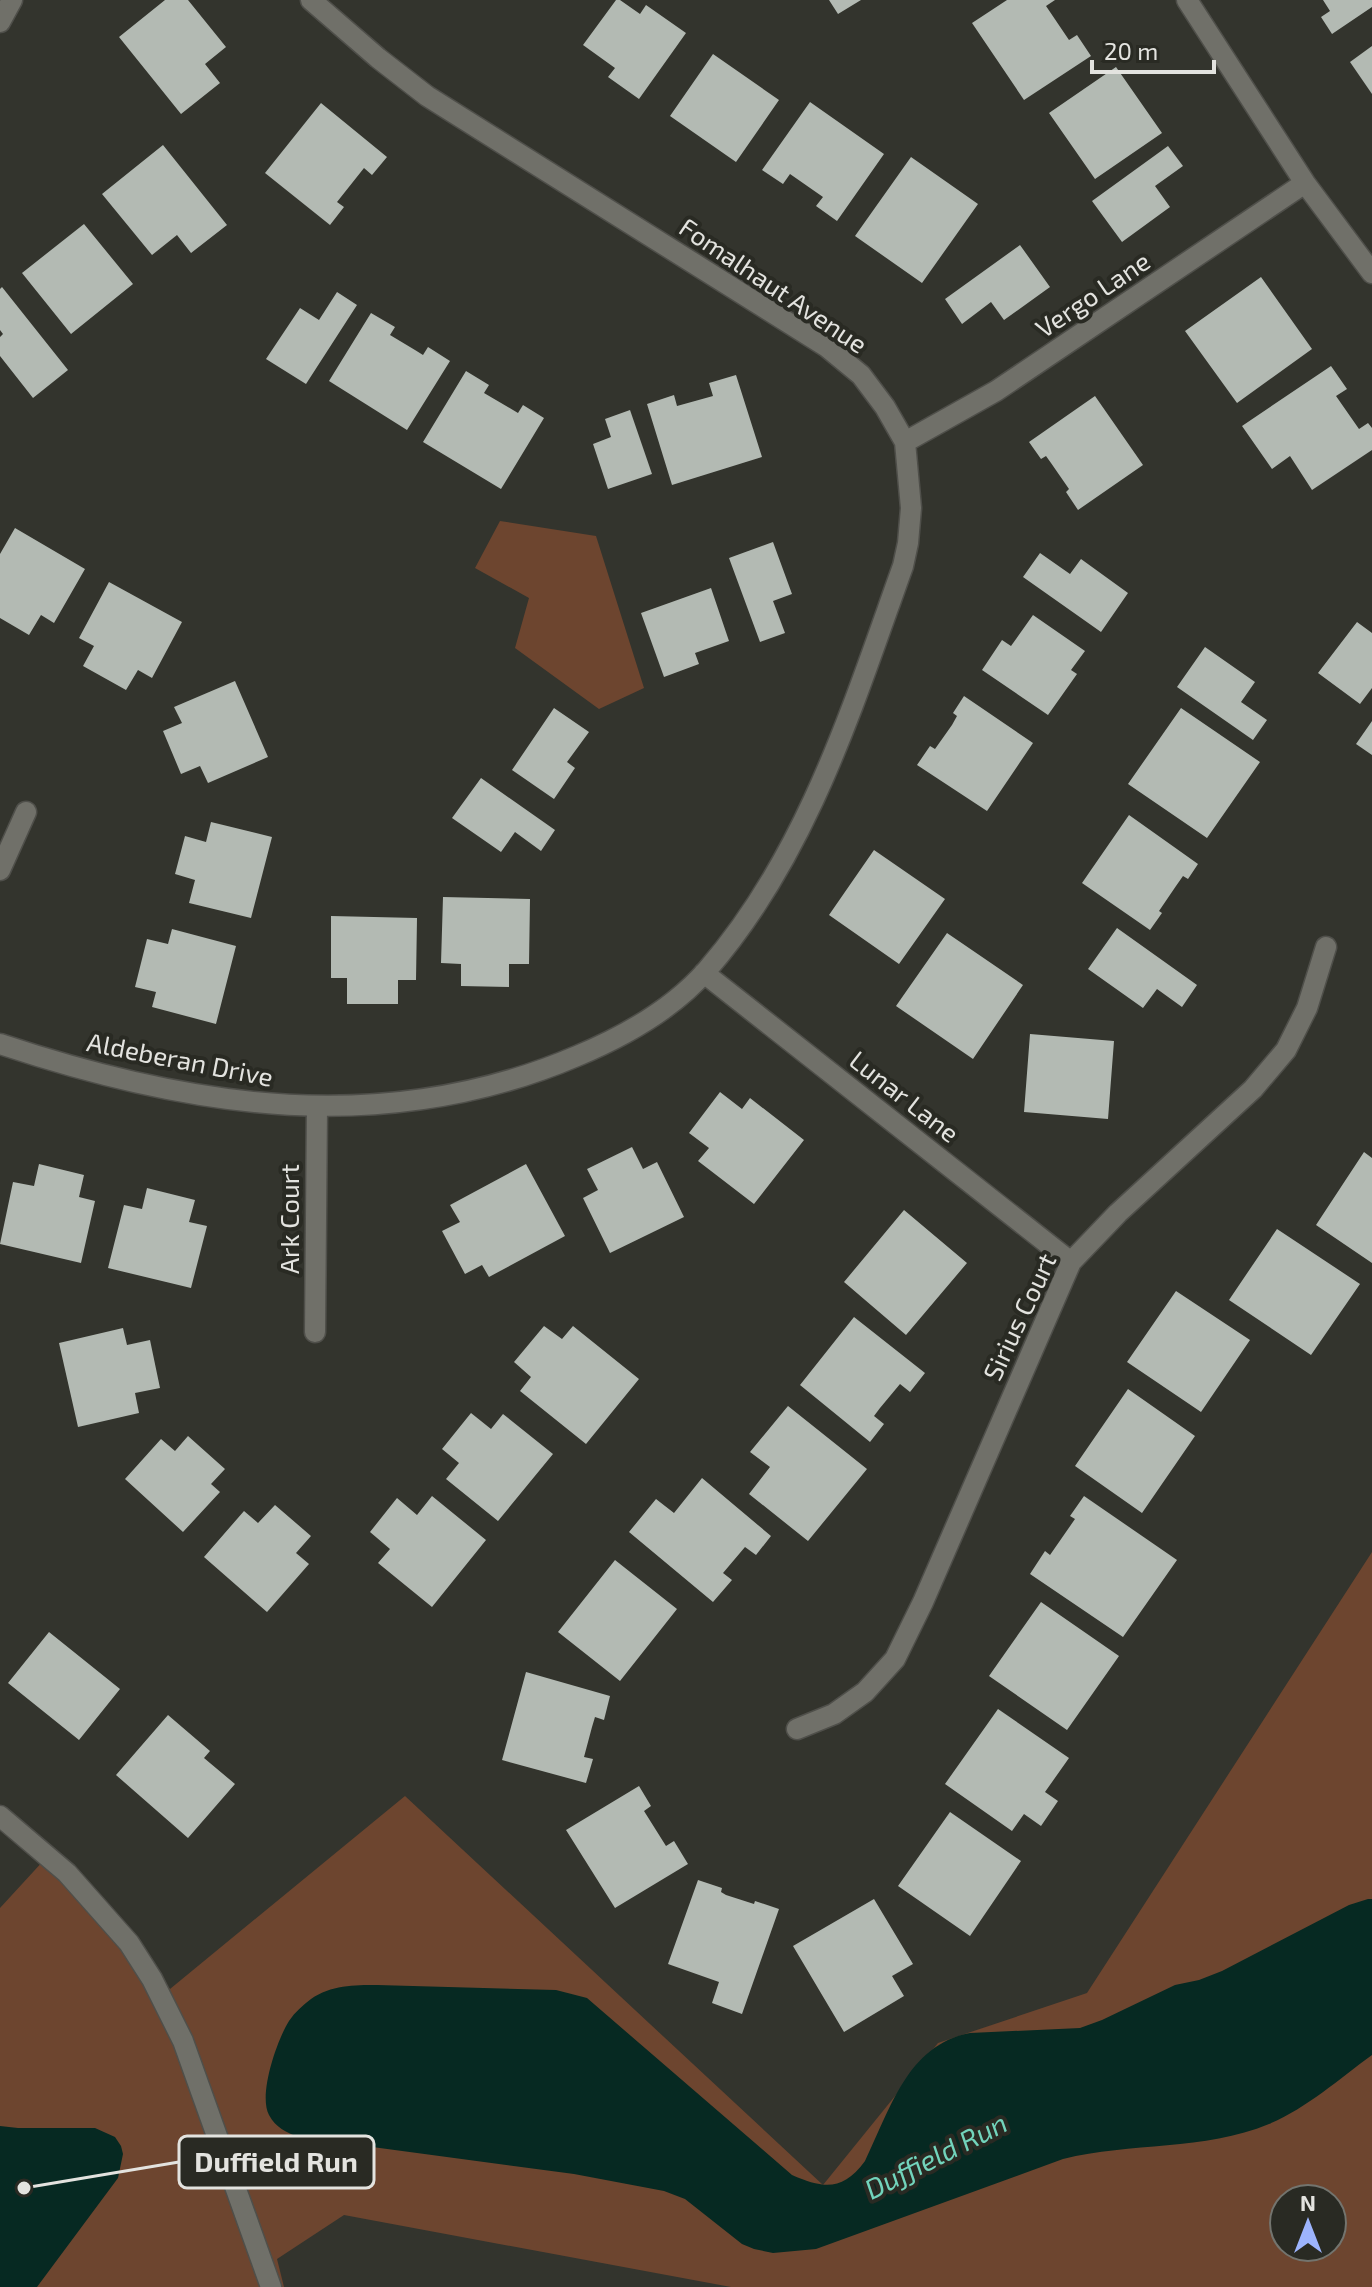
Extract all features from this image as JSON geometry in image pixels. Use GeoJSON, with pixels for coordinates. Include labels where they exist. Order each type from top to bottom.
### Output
{"type":"FeatureCollection","features":[{"type":"Feature","properties":{"kind":"street"},"geometry":{"type":"LineString","coordinates":[[0,22],[12,0]]}},
{"type":"Feature","properties":{"kind":"street","name":"Fomalhaut Avenue"},"geometry":{"type":"LineString","coordinates":[[311,0],[427,96],[827,347],[861,375],[885,407],[905,442],[910,488],[908,543],[903,566],[837,748],[812,807],[781,865],[759,902],[704,973]]}},
{"type":"Feature","properties":{"kind":"street"},"geometry":{"type":"LineString","coordinates":[[1187,0],[1305,183],[1372,273]]}},
{"type":"Feature","properties":{"kind":"street","name":"Vergo Lane"},"geometry":{"type":"LineString","coordinates":[[905,442],[996,391],[1305,183]]}},
{"type":"Feature","properties":{"kind":"street"},"geometry":{"type":"LineString","coordinates":[[0,870],[26,812]]}},
{"type":"Feature","properties":{"kind":"street","name":"Sirius Court"},"geometry":{"type":"LineString","coordinates":[[797,1729],[834,1714],[865,1692],[895,1659],[923,1602],[1071,1262],[1118,1213],[1253,1089],[1286,1050],[1307,1008],[1326,947]]}},
{"type":"Feature","properties":{"kind":"street","name":"Aldeberan Drive"},"geometry":{"type":"LineString","coordinates":[[0,1044],[144,1085],[260,1104],[374,1106],[432,1100],[491,1087],[547,1069],[632,1031],[670,1004],[704,973]]}},
{"type":"Feature","properties":{"kind":"street","name":"Lunar Lane"},"geometry":{"type":"LineString","coordinates":[[704,973],[1071,1262]]}},
{"type":"Feature","properties":{"kind":"street","name":"Ark Court"},"geometry":{"type":"LineString","coordinates":[[315,1332],[317,1106]]}},
{"type":"Feature","properties":{"kind":"street"},"geometry":{"type":"LineString","coordinates":[[0,1816],[67,1873],[129,1943],[152,1979],[183,2041],[271,2287]]}},
{"type":"Feature","properties":{"kind":"shaded area"},"geometry":{"type":"Polygon","coordinates":[[[500,521],[596,536],[644,688],[599,709],[515,648],[529,598],[475,568],[500,521]]]}},
{"type":"Feature","properties":{"kind":"shaded area"},"geometry":{"type":"Polygon","coordinates":[[[1372,1552],[1372,2287],[731,2287],[344,2215],[277,2259],[284,2287],[29,2287],[0,2127],[0,1908],[45,1859],[170,1989],[405,1796],[823,2185],[938,2043],[1087,1993],[1372,1552]]]}},
{"type":"Feature","properties":{"kind":"water"},"geometry":{"type":"Polygon","coordinates":[[[1372,1899],[1372,2055],[1296,2110],[1244,2133],[1063,2159],[816,2249],[773,2253],[754,2249],[742,2244],[685,2199],[664,2191],[574,2174],[298,2137],[275,2123],[266,2106],[270,2068],[284,2030],[302,2006],[327,1991],[368,1985],[556,1990],[587,1998],[792,2175],[814,2183],[832,2184],[849,2178],[857,2171],[865,2161],[903,2082],[931,2051],[948,2040],[970,2033],[1080,2028],[1175,1985],[1222,1971],[1349,1905],[1372,1899]]]}},
{"type":"Feature","properties":{"kind":"water"},"geometry":{"type":"Polygon","coordinates":[[[0,2126],[95,2128],[115,2137],[123,2154],[118,2178],[37,2287],[0,2287],[0,2126]]]}},
{"type":"Feature","properties":{"kind":"building"},"geometry":{"type":"Polygon","coordinates":[[[165,0],[188,0],[226,47],[205,64],[220,83],[181,114],[119,37],[165,0]]]}},
{"type":"Feature","properties":{"kind":"building"},"geometry":{"type":"Polygon","coordinates":[[[616,0],[640,14],[646,5],[686,33],[639,99],[608,77],[615,68],[583,45],[616,0]]]}},
{"type":"Feature","properties":{"kind":"building"},"geometry":{"type":"Polygon","coordinates":[[[829,0],[861,0],[838,14],[829,0]]]}},
{"type":"Feature","properties":{"kind":"building"},"geometry":{"type":"Polygon","coordinates":[[[1007,0],[1055,0],[1046,6],[1069,40],[1077,35],[1091,56],[1024,100],[972,23],[1007,0]]]}},
{"type":"Feature","properties":{"kind":"building"},"geometry":{"type":"Polygon","coordinates":[[[1323,0],[1372,0],[1372,7],[1332,34],[1321,17],[1330,11],[1323,0]]]}},
{"type":"Feature","properties":{"kind":"building"},"geometry":{"type":"Polygon","coordinates":[[[1372,46],[1372,94],[1350,62],[1372,46]]]}},
{"type":"Feature","properties":{"kind":"building"},"geometry":{"type":"Polygon","coordinates":[[[713,54],[779,100],[736,162],[670,116],[713,54]]]}},
{"type":"Feature","properties":{"kind":"building"},"geometry":{"type":"Polygon","coordinates":[[[1116,67],[1162,133],[1095,179],[1049,113],[1116,67]]]}},
{"type":"Feature","properties":{"kind":"building"},"geometry":{"type":"Polygon","coordinates":[[[810,102],[884,154],[837,221],[816,206],[823,197],[790,174],[783,184],[762,170],[810,102]]]}},
{"type":"Feature","properties":{"kind":"building"},"geometry":{"type":"Polygon","coordinates":[[[321,103],[387,157],[372,175],[364,168],[337,202],[344,207],[330,225],[265,173],[321,103]]]}},
{"type":"Feature","properties":{"kind":"building"},"geometry":{"type":"Polygon","coordinates":[[[163,145],[227,225],[191,253],[177,235],[152,255],[102,194],[163,145]]]}},
{"type":"Feature","properties":{"kind":"building"},"geometry":{"type":"Polygon","coordinates":[[[1168,146],[1183,166],[1155,186],[1170,207],[1122,242],[1092,201],[1168,146]]]}},
{"type":"Feature","properties":{"kind":"building"},"geometry":{"type":"Polygon","coordinates":[[[911,157],[978,204],[922,283],[855,236],[911,157]]]}},
{"type":"Feature","properties":{"kind":"building"},"geometry":{"type":"Polygon","coordinates":[[[84,224],[133,284],[71,334],[22,273],[84,224]]]}},
{"type":"Feature","properties":{"kind":"building"},"geometry":{"type":"Polygon","coordinates":[[[1020,245],[1050,287],[1004,320],[991,302],[962,324],[945,299],[1020,245]]]}},
{"type":"Feature","properties":{"kind":"building"},"geometry":{"type":"Polygon","coordinates":[[[1261,277],[1312,349],[1237,403],[1185,331],[1261,277]]]}},
{"type":"Feature","properties":{"kind":"building"},"geometry":{"type":"Polygon","coordinates":[[[2,287],[68,370],[33,398],[0,356],[2,287]]]}},
{"type":"Feature","properties":{"kind":"building"},"geometry":{"type":"Polygon","coordinates":[[[337,292],[357,305],[306,384],[266,359],[300,308],[319,320],[337,292]]]}},
{"type":"Feature","properties":{"kind":"building"},"geometry":{"type":"Polygon","coordinates":[[[371,313],[395,327],[390,335],[423,355],[428,347],[450,361],[407,430],[329,381],[371,313]]]}},
{"type":"Feature","properties":{"kind":"building"},"geometry":{"type":"Polygon","coordinates":[[[1331,366],[1347,389],[1336,396],[1359,429],[1368,423],[1372,428],[1372,450],[1312,490],[1290,456],[1272,469],[1242,426],[1331,366]]]}},
{"type":"Feature","properties":{"kind":"building"},"geometry":{"type":"Polygon","coordinates":[[[466,371],[489,385],[484,393],[518,413],[523,405],[544,418],[501,489],[423,442],[466,371]]]}},
{"type":"Feature","properties":{"kind":"building"},"geometry":{"type":"Polygon","coordinates":[[[736,375],[762,457],[672,485],[647,404],[674,395],[677,406],[713,396],[709,383],[736,375]]]}},
{"type":"Feature","properties":{"kind":"building"},"geometry":{"type":"Polygon","coordinates":[[[1095,396],[1143,465],[1078,510],[1066,492],[1069,489],[1046,456],[1041,459],[1029,442],[1095,396]]]}},
{"type":"Feature","properties":{"kind":"building"},"geometry":{"type":"Polygon","coordinates":[[[630,410],[652,474],[608,489],[593,444],[611,437],[605,419],[630,410]]]}},
{"type":"Feature","properties":{"kind":"building"},"geometry":{"type":"Polygon","coordinates":[[[15,528],[85,569],[54,623],[41,615],[29,635],[0,618],[0,554],[15,528]]]}},
{"type":"Feature","properties":{"kind":"building"},"geometry":{"type":"Polygon","coordinates":[[[773,542],[792,594],[773,601],[785,633],[760,642],[729,558],[773,542]]]}},
{"type":"Feature","properties":{"kind":"building"},"geometry":{"type":"Polygon","coordinates":[[[1040,553],[1070,574],[1081,559],[1128,593],[1101,632],[1023,577],[1040,553]]]}},
{"type":"Feature","properties":{"kind":"building"},"geometry":{"type":"Polygon","coordinates":[[[109,582],[182,622],[152,678],[138,670],[126,690],[83,666],[94,646],[79,638],[109,582]]]}},
{"type":"Feature","properties":{"kind":"building"},"geometry":{"type":"Polygon","coordinates":[[[711,588],[729,641],[695,653],[699,664],[664,677],[641,613],[711,588]]]}},
{"type":"Feature","properties":{"kind":"building"},"geometry":{"type":"Polygon","coordinates":[[[1033,615],[1085,651],[1071,670],[1077,674],[1048,715],[982,670],[1002,640],[1011,646],[1033,615]]]}},
{"type":"Feature","properties":{"kind":"building"},"geometry":{"type":"Polygon","coordinates":[[[1357,622],[1372,633],[1372,688],[1360,704],[1318,673],[1357,622]]]}},
{"type":"Feature","properties":{"kind":"building"},"geometry":{"type":"Polygon","coordinates":[[[1205,647],[1255,682],[1241,702],[1267,720],[1253,740],[1177,687],[1205,647]]]}},
{"type":"Feature","properties":{"kind":"building"},"geometry":{"type":"Polygon","coordinates":[[[235,681],[268,757],[208,783],[200,766],[181,774],[163,731],[182,723],[174,707],[235,681]]]}},
{"type":"Feature","properties":{"kind":"building"},"geometry":{"type":"Polygon","coordinates":[[[964,696],[1033,743],[987,811],[917,765],[930,746],[935,749],[952,725],[957,716],[953,713],[964,696]]]}},
{"type":"Feature","properties":{"kind":"building"},"geometry":{"type":"Polygon","coordinates":[[[554,708],[589,732],[567,762],[575,768],[554,799],[512,770],[554,708]]]}},
{"type":"Feature","properties":{"kind":"building"},"geometry":{"type":"Polygon","coordinates":[[[1181,708],[1260,762],[1207,838],[1128,784],[1181,708]]]}},
{"type":"Feature","properties":{"kind":"building"},"geometry":{"type":"Polygon","coordinates":[[[1372,721],[1372,755],[1356,744],[1372,721]]]}},
{"type":"Feature","properties":{"kind":"building"},"geometry":{"type":"Polygon","coordinates":[[[481,778],[555,830],[541,851],[515,832],[501,852],[452,818],[481,778]]]}},
{"type":"Feature","properties":{"kind":"building"},"geometry":{"type":"Polygon","coordinates":[[[1129,815],[1198,864],[1188,879],[1183,876],[1150,930],[1082,883],[1129,815]]]}},
{"type":"Feature","properties":{"kind":"building"},"geometry":{"type":"Polygon","coordinates":[[[211,822],[272,837],[251,918],[189,903],[195,880],[175,874],[185,836],[206,842],[211,822]]]}},
{"type":"Feature","properties":{"kind":"building"},"geometry":{"type":"Polygon","coordinates":[[[874,850],[945,899],[899,964],[829,915],[874,850]]]}},
{"type":"Feature","properties":{"kind":"building"},"geometry":{"type":"Polygon","coordinates":[[[443,897],[530,899],[529,964],[509,964],[509,987],[461,986],[461,964],[441,963],[443,897]]]}},
{"type":"Feature","properties":{"kind":"building"},"geometry":{"type":"Polygon","coordinates":[[[331,916],[417,918],[416,980],[398,980],[398,1004],[347,1004],[347,978],[331,978],[331,916]]]}},
{"type":"Feature","properties":{"kind":"building"},"geometry":{"type":"Polygon","coordinates":[[[1117,928],[1197,985],[1182,1007],[1157,989],[1143,1008],[1088,969],[1117,928]]]}},
{"type":"Feature","properties":{"kind":"building"},"geometry":{"type":"Polygon","coordinates":[[[172,929],[236,946],[216,1024],[152,1007],[156,992],[135,987],[147,939],[168,944],[172,929]]]}},
{"type":"Feature","properties":{"kind":"building"},"geometry":{"type":"Polygon","coordinates":[[[947,933],[1023,985],[973,1059],[896,1006],[947,933]]]}},
{"type":"Feature","properties":{"kind":"building"},"geometry":{"type":"Polygon","coordinates":[[[1030,1034],[1114,1041],[1108,1119],[1024,1112],[1030,1034]]]}},
{"type":"Feature","properties":{"kind":"building"},"geometry":{"type":"Polygon","coordinates":[[[720,1092],[742,1109],[750,1098],[804,1140],[754,1204],[698,1161],[709,1148],[689,1133],[720,1092]]]}},
{"type":"Feature","properties":{"kind":"building"},"geometry":{"type":"Polygon","coordinates":[[[632,1147],[643,1169],[657,1162],[684,1217],[610,1253],[583,1198],[598,1190],[587,1169],[632,1147]]]}},
{"type":"Feature","properties":{"kind":"building"},"geometry":{"type":"Polygon","coordinates":[[[1364,1152],[1372,1158],[1372,1263],[1316,1225],[1364,1152]]]}},
{"type":"Feature","properties":{"kind":"building"},"geometry":{"type":"Polygon","coordinates":[[[39,1164],[84,1175],[79,1197],[95,1201],[81,1263],[0,1244],[13,1182],[34,1186],[39,1164]]]}},
{"type":"Feature","properties":{"kind":"building"},"geometry":{"type":"Polygon","coordinates":[[[526,1164],[565,1236],[489,1277],[482,1265],[465,1274],[442,1231],[460,1222],[450,1205],[526,1164]]]}},
{"type":"Feature","properties":{"kind":"building"},"geometry":{"type":"Polygon","coordinates":[[[147,1188],[195,1200],[189,1222],[207,1226],[191,1288],[108,1268],[124,1205],[142,1209],[147,1188]]]}},
{"type":"Feature","properties":{"kind":"building"},"geometry":{"type":"Polygon","coordinates":[[[904,1210],[967,1263],[906,1335],[844,1282],[904,1210]]]}},
{"type":"Feature","properties":{"kind":"building"},"geometry":{"type":"Polygon","coordinates":[[[1277,1229],[1360,1284],[1311,1355],[1229,1300],[1277,1229]]]}},
{"type":"Feature","properties":{"kind":"building"},"geometry":{"type":"Polygon","coordinates":[[[1176,1291],[1250,1340],[1201,1412],[1127,1362],[1176,1291]]]}},
{"type":"Feature","properties":{"kind":"building"},"geometry":{"type":"Polygon","coordinates":[[[854,1317],[925,1373],[910,1392],[900,1384],[880,1408],[874,1416],[884,1424],[870,1442],[800,1385],[854,1317]]]}},
{"type":"Feature","properties":{"kind":"building"},"geometry":{"type":"Polygon","coordinates":[[[544,1326],[562,1339],[573,1326],[639,1379],[586,1444],[520,1391],[531,1377],[514,1362],[544,1326]]]}},
{"type":"Feature","properties":{"kind":"building"},"geometry":{"type":"Polygon","coordinates":[[[123,1328],[127,1345],[150,1340],[160,1388],[135,1393],[139,1413],[78,1427],[59,1343],[123,1328]]]}},
{"type":"Feature","properties":{"kind":"building"},"geometry":{"type":"Polygon","coordinates":[[[1128,1389],[1195,1436],[1142,1513],[1075,1466],[1128,1389]]]}},
{"type":"Feature","properties":{"kind":"building"},"geometry":{"type":"Polygon","coordinates":[[[788,1406],[867,1469],[808,1541],[749,1494],[770,1467],[750,1452],[788,1406]]]}},
{"type":"Feature","properties":{"kind":"building"},"geometry":{"type":"Polygon","coordinates":[[[471,1413],[491,1429],[503,1414],[553,1454],[498,1521],[446,1479],[459,1463],[442,1449],[471,1413]]]}},
{"type":"Feature","properties":{"kind":"building"},"geometry":{"type":"Polygon","coordinates":[[[188,1436],[225,1469],[211,1484],[220,1492],[183,1532],[125,1479],[161,1439],[175,1451],[188,1436]]]}},
{"type":"Feature","properties":{"kind":"building"},"geometry":{"type":"Polygon","coordinates":[[[702,1478],[771,1536],[756,1555],[745,1547],[723,1573],[732,1580],[713,1602],[629,1532],[656,1499],[674,1513],[702,1478]]]}},
{"type":"Feature","properties":{"kind":"building"},"geometry":{"type":"Polygon","coordinates":[[[432,1496],[486,1540],[432,1607],[378,1563],[390,1549],[370,1532],[397,1498],[417,1515],[432,1496]]]}},
{"type":"Feature","properties":{"kind":"building"},"geometry":{"type":"Polygon","coordinates":[[[1084,1496],[1177,1560],[1123,1637],[1030,1574],[1045,1551],[1050,1555],[1075,1519],[1070,1516],[1084,1496]]]}},
{"type":"Feature","properties":{"kind":"building"},"geometry":{"type":"Polygon","coordinates":[[[275,1505],[311,1536],[296,1553],[309,1564],[267,1612],[204,1557],[244,1511],[258,1523],[275,1505]]]}},
{"type":"Feature","properties":{"kind":"building"},"geometry":{"type":"Polygon","coordinates":[[[615,1560],[677,1609],[620,1681],[558,1632],[615,1560]]]}},
{"type":"Feature","properties":{"kind":"building"},"geometry":{"type":"Polygon","coordinates":[[[1041,1602],[1119,1656],[1067,1730],[989,1676],[1041,1602]]]}},
{"type":"Feature","properties":{"kind":"building"},"geometry":{"type":"Polygon","coordinates":[[[49,1632],[120,1689],[79,1740],[8,1683],[49,1632]]]}},
{"type":"Feature","properties":{"kind":"building"},"geometry":{"type":"Polygon","coordinates":[[[526,1672],[610,1696],[604,1720],[595,1717],[592,1727],[584,1757],[593,1759],[586,1783],[502,1760],[526,1672]]]}},
{"type":"Feature","properties":{"kind":"building"},"geometry":{"type":"Polygon","coordinates":[[[998,1709],[1069,1758],[1045,1792],[1058,1801],[1041,1826],[1024,1814],[1012,1831],[945,1784],[998,1709]]]}},
{"type":"Feature","properties":{"kind":"building"},"geometry":{"type":"Polygon","coordinates":[[[168,1715],[210,1751],[204,1758],[235,1784],[188,1838],[116,1775],[168,1715]]]}},
{"type":"Feature","properties":{"kind":"building"},"geometry":{"type":"Polygon","coordinates":[[[639,1786],[651,1806],[644,1811],[666,1846],[674,1841],[688,1864],[615,1908],[566,1830],[639,1786]]]}},
{"type":"Feature","properties":{"kind":"building"},"geometry":{"type":"Polygon","coordinates":[[[950,1812],[1021,1861],[970,1936],[898,1886],[950,1812]]]}},
{"type":"Feature","properties":{"kind":"building"},"geometry":{"type":"Polygon","coordinates":[[[698,1880],[722,1888],[721,1892],[726,1895],[779,1909],[742,2014],[712,2003],[719,1982],[668,1964],[698,1880]]]}},
{"type":"Feature","properties":{"kind":"building"},"geometry":{"type":"Polygon","coordinates":[[[874,1899],[913,1964],[892,1976],[904,1996],[844,2032],[793,1946],[874,1899]]]}},
{"type":"Feature","properties":{"kind":"place","name":"Duffield Run"},"geometry":{"type":"Point","coordinates":[24,2188]}}]}
